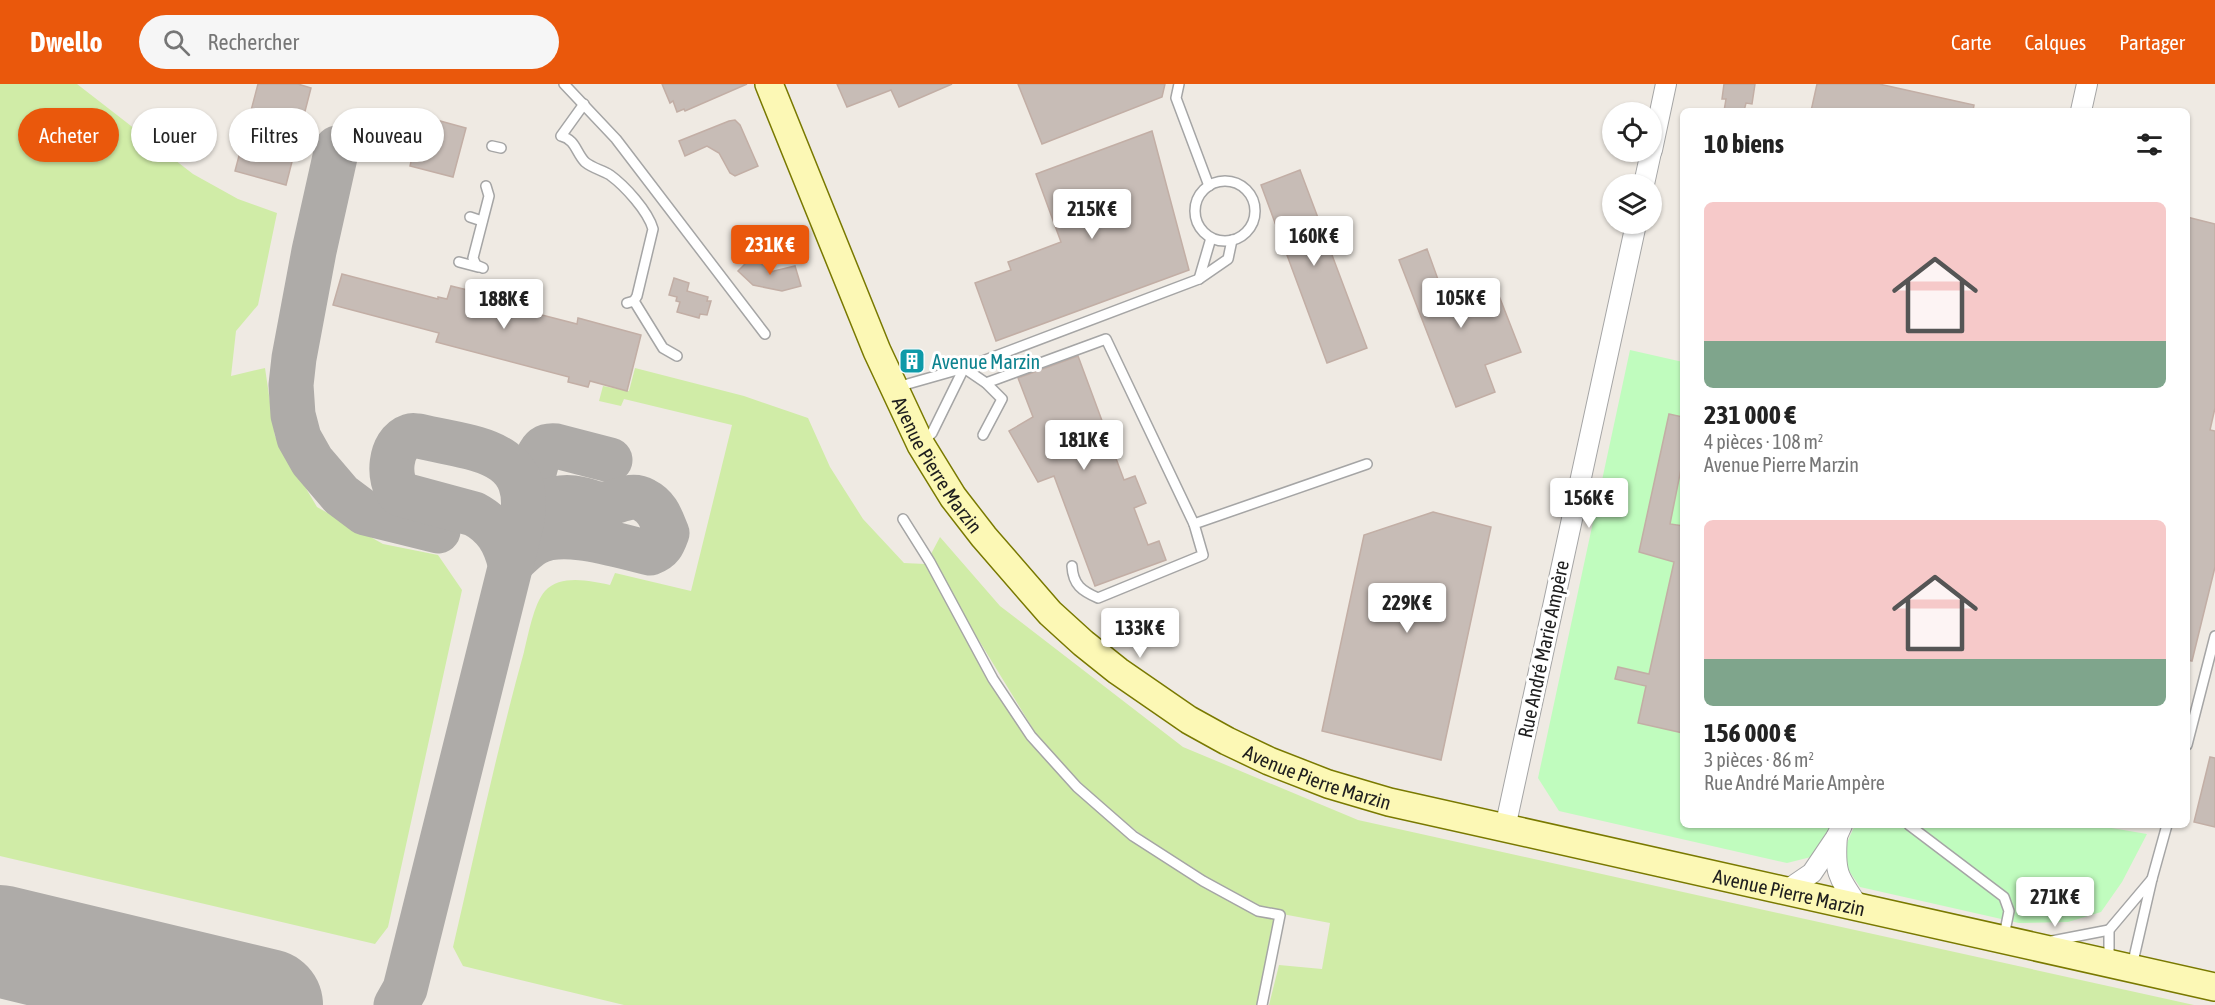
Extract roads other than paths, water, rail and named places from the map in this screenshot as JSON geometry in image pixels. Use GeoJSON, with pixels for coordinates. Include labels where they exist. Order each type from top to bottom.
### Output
{"type":"FeatureCollection","features":[{"type":"Feature","properties":{"kind":"main road","name":"Avenue Pierre Marzin"},"geometry":{"type":"LineString","coordinates":[[769,84],[894,388],[921,445],[953,497],[984,537],[1050,613],[1118,671],[1180,714],[1227,741],[1269,761],[1328,784],[1389,802],[2215,987]]}},
{"type":"Feature","properties":{"kind":"street"},"geometry":{"type":"LineString","coordinates":[[1662,102],[1666,84]]}},
{"type":"Feature","properties":{"kind":"street"},"geometry":{"type":"LineString","coordinates":[[2082,108],[2087,84]]}},
{"type":"Feature","properties":{"kind":"street","name":"Rue André Marie Ampère"},"geometry":{"type":"LineString","coordinates":[[1505,828],[1634,234]]}},
{"type":"Feature","properties":{"kind":"street"},"geometry":{"type":"LineString","coordinates":[[1787,890],[1812,873],[1839,831]]}},
{"type":"Feature","properties":{"kind":"street"},"geometry":{"type":"LineString","coordinates":[[1839,831],[1837,871],[1840,882],[1859,907]]}},
{"type":"Feature","properties":{"kind":"lane"},"geometry":{"type":"LineString","coordinates":[[564,84],[616,139],[765,334]]}},
{"type":"Feature","properties":{"kind":"lane"},"geometry":{"type":"LineString","coordinates":[[1179,84],[1176,98],[1209,186]]}},
{"type":"Feature","properties":{"kind":"lane"},"geometry":{"type":"LineString","coordinates":[[584,104],[561,136],[571,140],[587,164],[603,173],[641,206],[653,232],[640,265],[637,296],[630,302],[663,348],[677,357]]}},
{"type":"Feature","properties":{"kind":"lane"},"geometry":{"type":"LineString","coordinates":[[1218,181],[1237,183],[1251,195],[1256,213],[1248,231],[1232,240],[1221,241],[1211,238],[1203,231],[1197,223],[1196,202],[1209,186],[1218,181]]}},
{"type":"Feature","properties":{"kind":"lane"},"geometry":{"type":"LineString","coordinates":[[459,262],[483,268],[476,265],[473,258],[489,196],[486,186],[493,187]]}},
{"type":"Feature","properties":{"kind":"lane"},"geometry":{"type":"LineString","coordinates":[[470,218],[493,229]]}},
{"type":"Feature","properties":{"kind":"lane"},"geometry":{"type":"LineString","coordinates":[[1199,279],[1211,238]]}},
{"type":"Feature","properties":{"kind":"lane"},"geometry":{"type":"LineString","coordinates":[[894,388],[964,368],[1199,279],[1228,259],[1232,240]]}},
{"type":"Feature","properties":{"kind":"lane"},"geometry":{"type":"LineString","coordinates":[[986,383],[1106,339],[1194,524],[1203,555],[1098,598],[1082,590],[1073,578],[1072,566]]}},
{"type":"Feature","properties":{"kind":"lane"},"geometry":{"type":"LineString","coordinates":[[964,368],[986,383],[1002,399],[982,435]]}},
{"type":"Feature","properties":{"kind":"lane"},"geometry":{"type":"LineString","coordinates":[[921,445],[932,433],[964,368]]}},
{"type":"Feature","properties":{"kind":"lane"},"geometry":{"type":"LineString","coordinates":[[1194,524],[1367,464]]}},
{"type":"Feature","properties":{"kind":"lane"},"geometry":{"type":"LineString","coordinates":[[903,519],[930,562],[993,679],[1031,736],[1077,787],[1133,836],[1203,881],[1258,910],[1280,915],[1262,1005]]}},
{"type":"Feature","properties":{"kind":"lane"},"geometry":{"type":"LineString","coordinates":[[2190,734],[2215,636]]}},
{"type":"Feature","properties":{"kind":"lane"},"geometry":{"type":"LineString","coordinates":[[1913,828],[2004,897],[2016,942],[2109,930]]}},
{"type":"Feature","properties":{"kind":"lane"},"geometry":{"type":"LineString","coordinates":[[2119,966],[2152,879],[2166,828]]}},
{"type":"Feature","properties":{"kind":"lane"},"geometry":{"type":"LineString","coordinates":[[2119,966],[2109,951],[2109,930],[2152,879]]}},
{"type":"Feature","properties":{"kind":"place","name":"Avenue Marzin"},"geometry":{"type":"Point","coordinates":[912,361]}}]}
